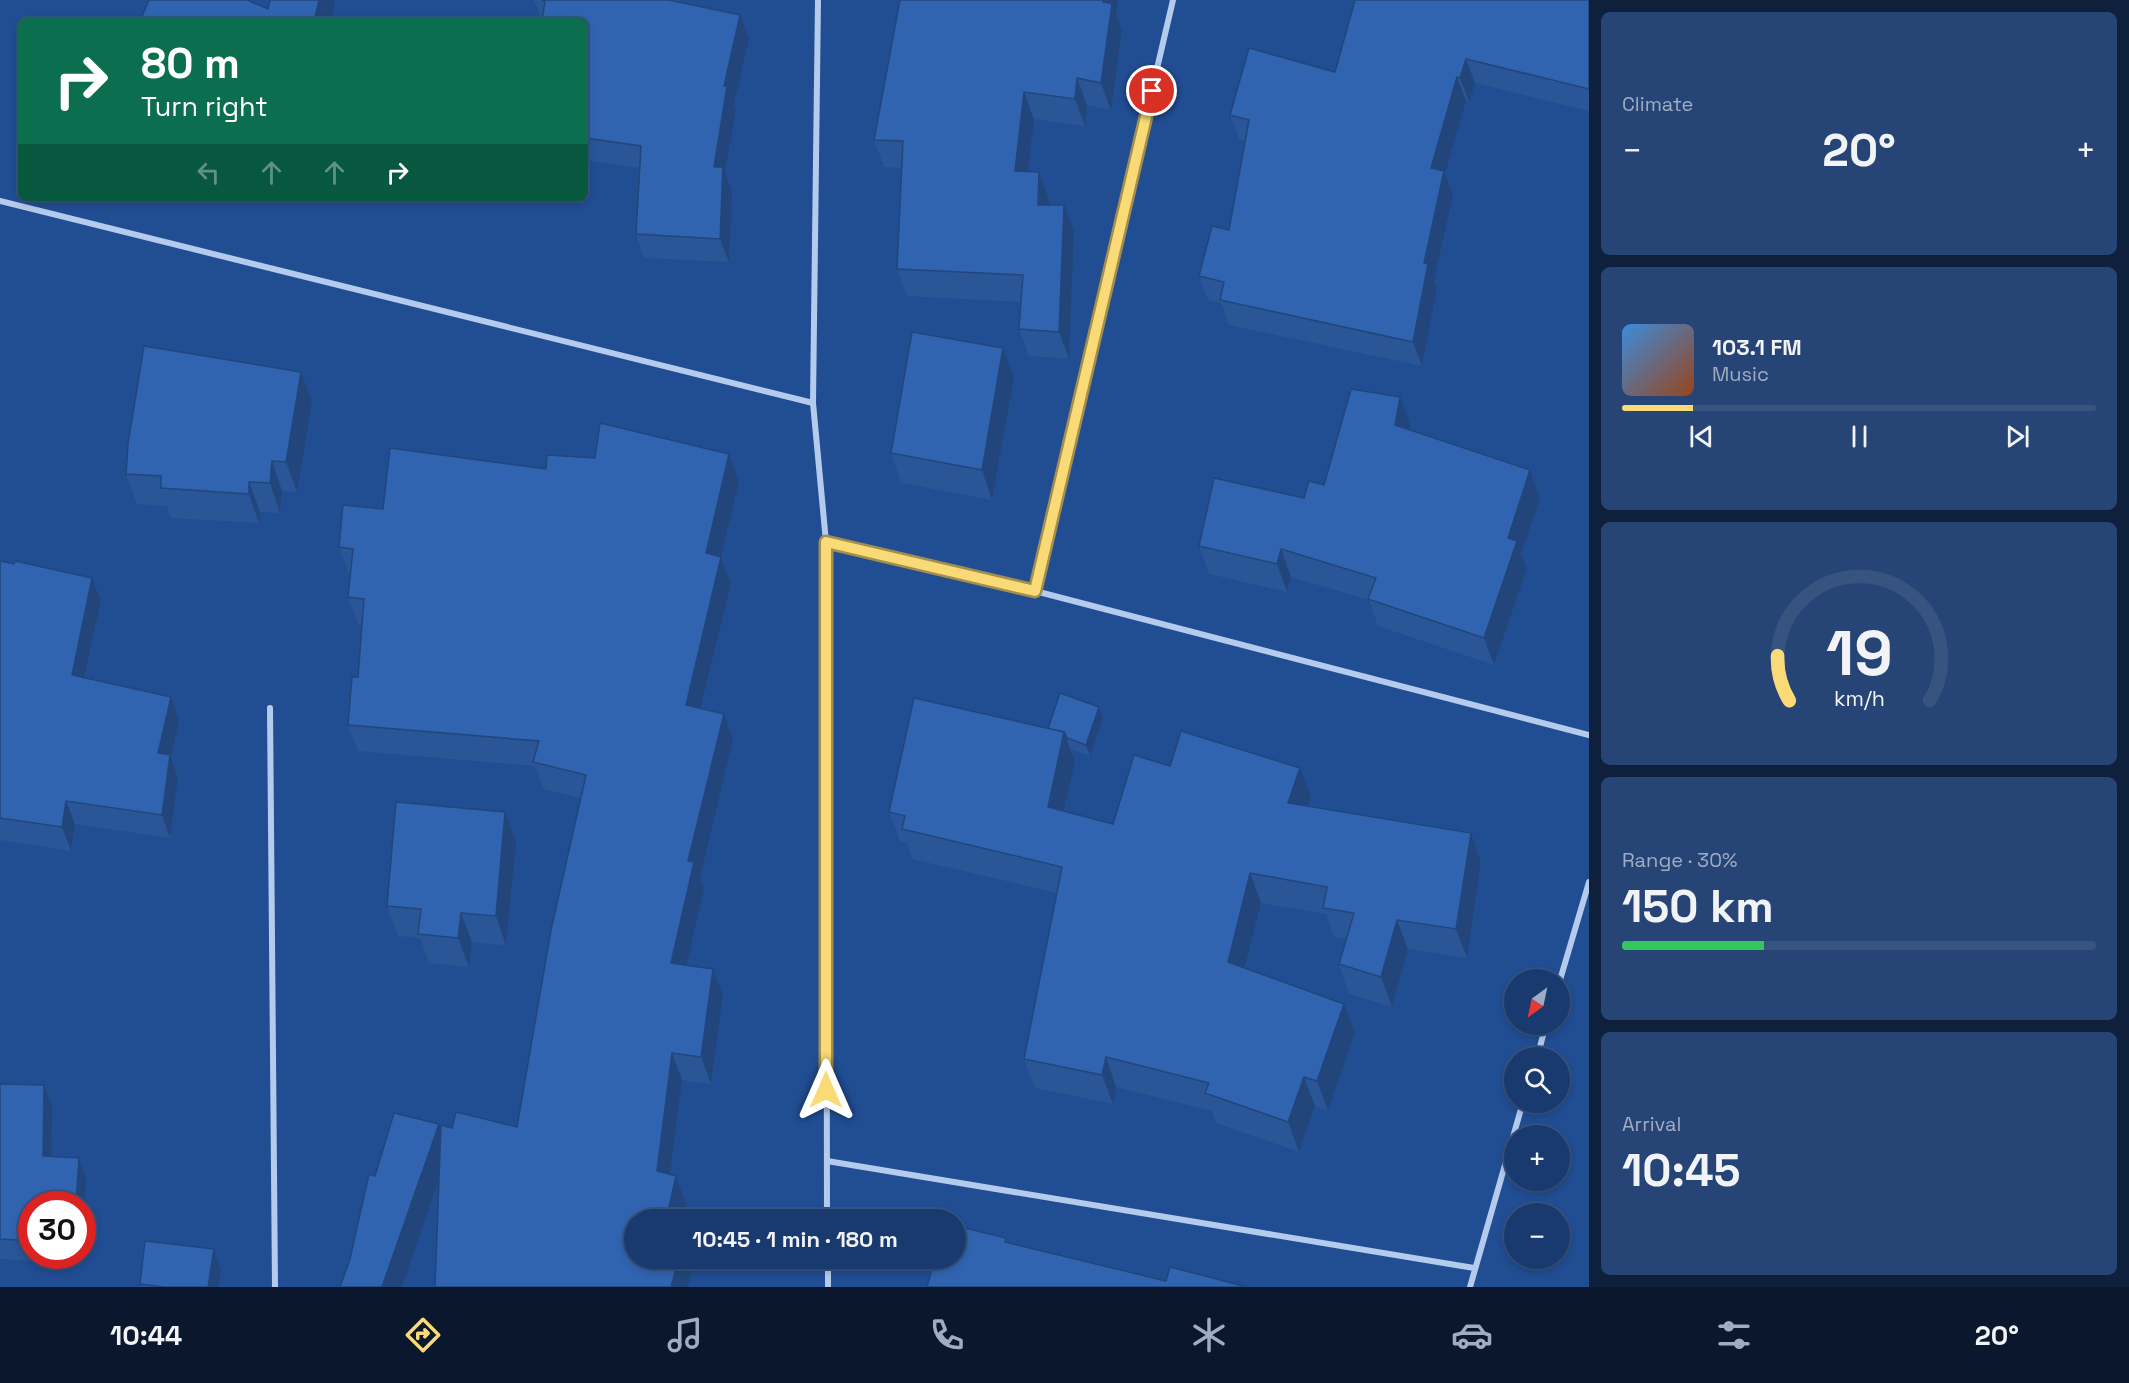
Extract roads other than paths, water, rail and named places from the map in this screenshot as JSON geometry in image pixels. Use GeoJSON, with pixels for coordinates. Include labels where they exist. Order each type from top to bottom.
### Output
{"type":"FeatureCollection","features":[{"type":"Feature","properties":{"kind":"street"},"geometry":{"type":"LineString","coordinates":[[818,0],[813,403],[826,542],[827,1209]]}},
{"type":"Feature","properties":{"kind":"street"},"geometry":{"type":"LineString","coordinates":[[1035,591],[1173,0]]}},
{"type":"Feature","properties":{"kind":"street"},"geometry":{"type":"LineString","coordinates":[[0,201],[813,403]]}},
{"type":"Feature","properties":{"kind":"street"},"geometry":{"type":"LineString","coordinates":[[826,542],[1035,591],[1589,735]]}},
{"type":"Feature","properties":{"kind":"street"},"geometry":{"type":"LineString","coordinates":[[270,708],[275,1287]]}},
{"type":"Feature","properties":{"kind":"street"},"geometry":{"type":"LineString","coordinates":[[1563,969],[1589,882]]}},
{"type":"Feature","properties":{"kind":"street"},"geometry":{"type":"LineString","coordinates":[[1470,1287],[1520,1113]]}},
{"type":"Feature","properties":{"kind":"street"},"geometry":{"type":"LineString","coordinates":[[827,1161],[1474,1268]]}},
{"type":"Feature","properties":{"kind":"street"},"geometry":{"type":"LineString","coordinates":[[828,1269],[828,1287]]}}]}
